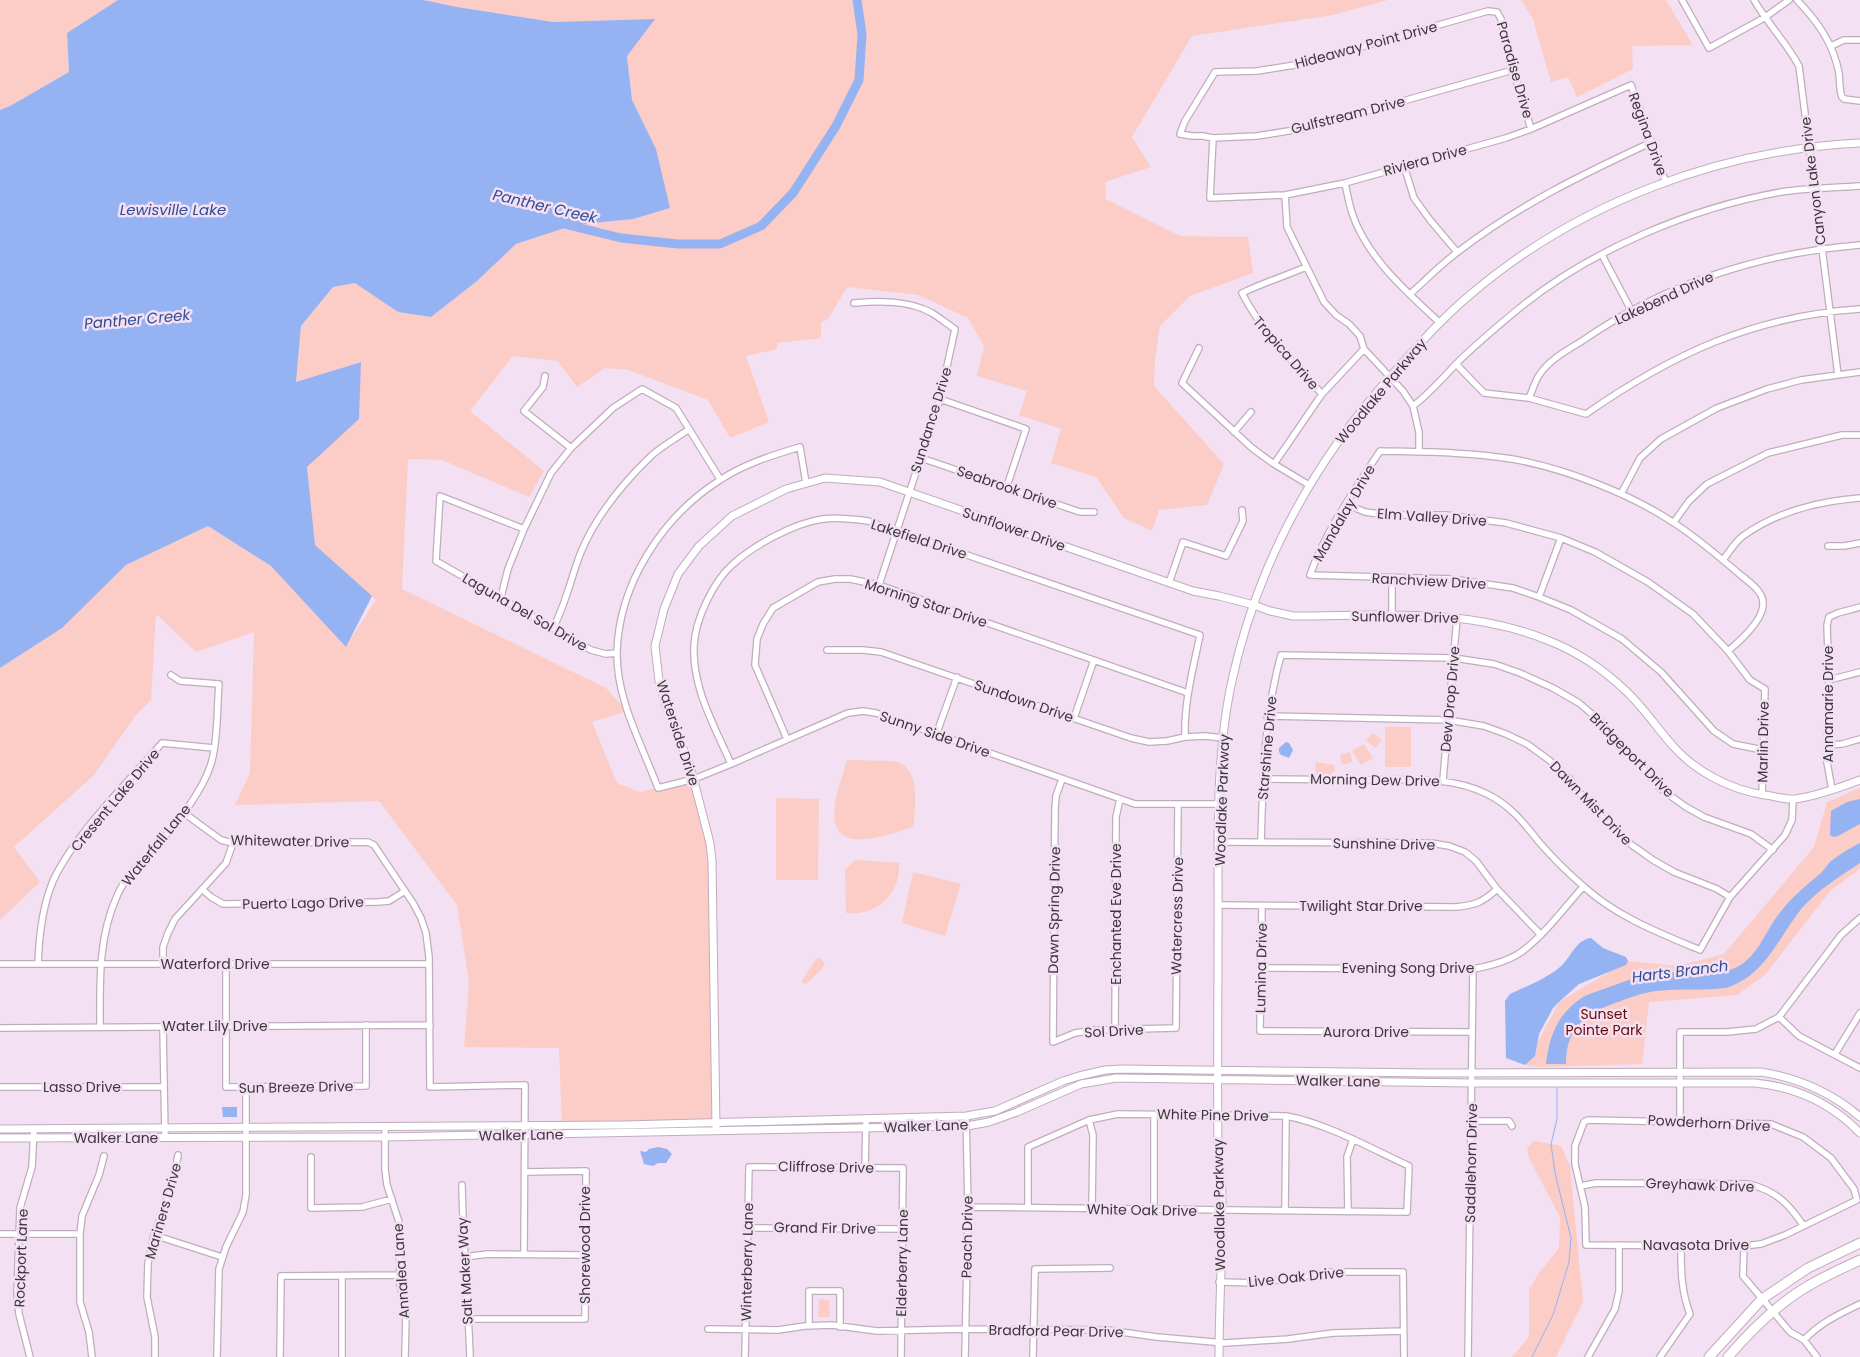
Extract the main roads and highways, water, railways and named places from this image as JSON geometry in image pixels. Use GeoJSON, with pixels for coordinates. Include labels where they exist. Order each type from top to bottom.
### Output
{"type":"FeatureCollection","features":[{"type":"Feature","properties":{"kind":"main road"},"geometry":{"type":"LineString","coordinates":[[1709,1357],[1762,1299],[1808,1268],[1860,1243]]}},
{"type":"Feature","properties":{"kind":"main road"},"geometry":{"type":"LineString","coordinates":[[1728,1357],[1772,1311],[1808,1286],[1860,1260]]}},
{"type":"Feature","properties":{"kind":"water","name":"Lewisville Lake"},"geometry":{"type":"Polygon","coordinates":[[[118,0],[423,0],[553,22],[655,19],[627,56],[632,100],[656,149],[670,208],[633,219],[574,225],[516,244],[477,281],[431,317],[398,312],[355,283],[333,287],[301,326],[296,382],[361,362],[359,419],[307,467],[315,545],[372,596],[346,647],[271,566],[208,526],[126,565],[62,628],[0,668],[0,110],[69,72],[67,33],[118,0]]]}},
{"type":"Feature","properties":{"kind":"water"},"geometry":{"type":"Polygon","coordinates":[[[1286,742],[1289,743],[1293,750],[1289,758],[1281,755],[1279,752],[1279,748],[1286,742]]]}},
{"type":"Feature","properties":{"kind":"water"},"geometry":{"type":"Polygon","coordinates":[[[1860,799],[1860,824],[1838,836],[1830,835],[1831,811],[1847,802],[1860,799]]]}},
{"type":"Feature","properties":{"kind":"water"},"geometry":{"type":"Polygon","coordinates":[[[1860,843],[1860,863],[1815,895],[1793,920],[1770,955],[1740,982],[1726,988],[1645,993],[1604,1007],[1586,1018],[1573,1032],[1569,1041],[1566,1064],[1546,1064],[1552,1035],[1556,1026],[1574,1003],[1595,992],[1654,973],[1710,973],[1727,971],[1743,964],[1755,952],[1778,915],[1793,898],[1821,873],[1831,861],[1860,843]]]}},
{"type":"Feature","properties":{"kind":"water"},"geometry":{"type":"Polygon","coordinates":[[[1591,938],[1603,948],[1626,957],[1628,961],[1626,965],[1579,984],[1560,1001],[1553,1008],[1539,1034],[1535,1056],[1525,1065],[1506,1058],[1505,1001],[1510,994],[1555,971],[1581,942],[1591,938]]]}},
{"type":"Feature","properties":{"kind":"water"},"geometry":{"type":"Polygon","coordinates":[[[222,1107],[237,1107],[237,1117],[223,1117],[222,1107]]]}},
{"type":"Feature","properties":{"kind":"water"},"geometry":{"type":"Polygon","coordinates":[[[658,1147],[667,1149],[672,1154],[666,1163],[658,1163],[653,1166],[644,1164],[640,1151],[646,1152],[649,1149],[658,1147]]]}},
{"type":"Feature","properties":{"kind":"waterway","name":"Panther Creek"},"geometry":{"type":"LineString","coordinates":[[560,223],[621,238],[678,244],[720,244],[761,226],[793,193],[836,126],[859,80],[862,34],[857,0]]}},
{"type":"Feature","properties":{"kind":"waterway","name":"Harts Branch"},"geometry":{"type":"LineString","coordinates":[[1532,1357],[1553,1315],[1569,1262],[1571,1238],[1555,1173],[1551,1144],[1557,1119],[1557,1088]]}},
{"type":"Feature","properties":{"kind":"park label","name":"Sunset Pointe Park"},"geometry":{"type":"Point","coordinates":[1604,1022]}}]}
